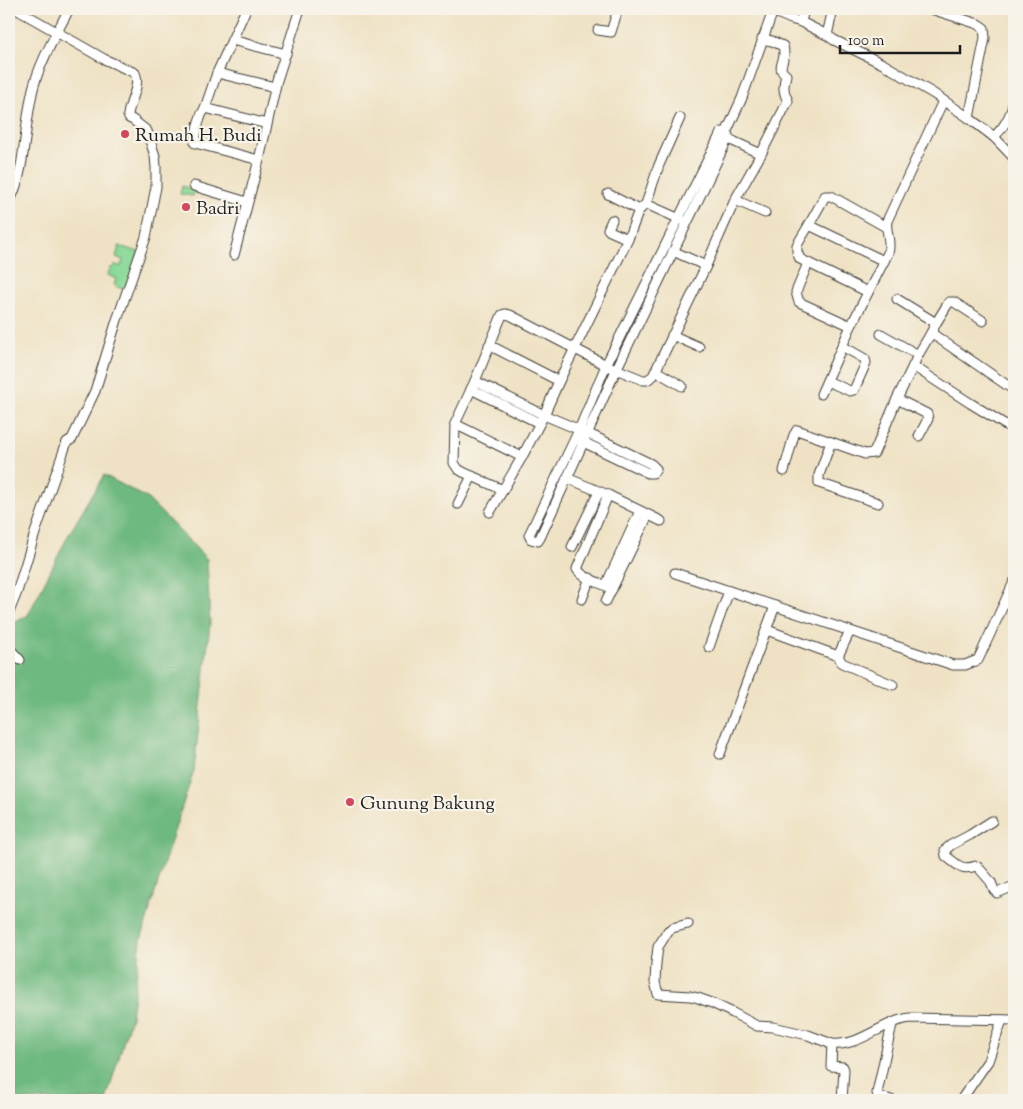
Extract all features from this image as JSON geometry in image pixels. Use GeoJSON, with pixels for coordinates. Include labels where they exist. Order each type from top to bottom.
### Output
{"type":"FeatureCollection","features":[{"type":"Feature","properties":{"kind":"street"},"geometry":{"type":"LineString","coordinates":[[9,612],[63,453],[68,442],[72,439],[95,391],[146,237],[156,188],[155,156],[147,131],[129,118],[128,115],[136,85],[137,78],[135,73],[104,59],[16,9]]}},
{"type":"Feature","properties":{"kind":"street"},"geometry":{"type":"LineString","coordinates":[[9,202],[20,175],[26,124],[40,67],[69,9]]}},
{"type":"Feature","properties":{"kind":"street"},"geometry":{"type":"LineString","coordinates":[[246,9],[202,112],[195,143],[259,160]]}},
{"type":"Feature","properties":{"kind":"street"},"geometry":{"type":"LineString","coordinates":[[234,255],[259,160],[275,87],[300,9]]}},
{"type":"Feature","properties":{"kind":"street"},"geometry":{"type":"LineString","coordinates":[[598,30],[611,32],[613,30],[618,9]]}},
{"type":"Feature","properties":{"kind":"street"},"geometry":{"type":"LineString","coordinates":[[801,22],[804,9]]}},
{"type":"Feature","properties":{"kind":"street"},"geometry":{"type":"LineString","coordinates":[[827,35],[833,9]]}},
{"type":"Feature","properties":{"kind":"street"},"geometry":{"type":"LineString","coordinates":[[931,9],[978,24],[984,28],[985,38],[969,118]]}},
{"type":"Feature","properties":{"kind":"street"},"geometry":{"type":"LineString","coordinates":[[724,135],[687,222],[617,368],[581,436],[529,535],[531,540],[538,540],[540,538],[567,478],[581,436],[606,365],[678,219],[742,98],[770,10],[801,22],[905,76],[969,118],[994,137],[1014,158]]}},
{"type":"Feature","properties":{"kind":"street"},"geometry":{"type":"LineString","coordinates":[[503,490],[458,469],[454,463],[455,424],[502,315],[505,314],[606,365],[643,380],[649,379],[656,371],[736,200],[788,101],[784,94],[786,75],[781,69],[784,54],[783,46],[762,39]]}},
{"type":"Feature","properties":{"kind":"street"},"geometry":{"type":"LineString","coordinates":[[232,40],[286,54]]}},
{"type":"Feature","properties":{"kind":"street"},"geometry":{"type":"LineString","coordinates":[[218,73],[275,87]]}},
{"type":"Feature","properties":{"kind":"street"},"geometry":{"type":"LineString","coordinates":[[821,394],[851,326],[890,247],[886,226],[887,221],[943,101]]}},
{"type":"Feature","properties":{"kind":"street"},"geometry":{"type":"LineString","coordinates":[[994,137],[1010,116],[1014,103]]}},
{"type":"Feature","properties":{"kind":"street"},"geometry":{"type":"LineString","coordinates":[[205,108],[267,124]]}},
{"type":"Feature","properties":{"kind":"street"},"geometry":{"type":"LineString","coordinates":[[490,512],[542,419],[628,238],[680,118]]}},
{"type":"Feature","properties":{"kind":"street"},"geometry":{"type":"LineString","coordinates":[[724,135],[761,154]]}},
{"type":"Feature","properties":{"kind":"street"},"geometry":{"type":"LineString","coordinates":[[194,186],[247,202]]}},
{"type":"Feature","properties":{"kind":"street"},"geometry":{"type":"LineString","coordinates":[[608,194],[687,222]]}},
{"type":"Feature","properties":{"kind":"street"},"geometry":{"type":"LineString","coordinates":[[868,292],[800,259],[797,245],[825,196],[831,196],[886,226]]}},
{"type":"Feature","properties":{"kind":"street"},"geometry":{"type":"LineString","coordinates":[[736,200],[765,214]]}},
{"type":"Feature","properties":{"kind":"street"},"geometry":{"type":"LineString","coordinates":[[612,220],[608,229],[628,238]]}},
{"type":"Feature","properties":{"kind":"street"},"geometry":{"type":"LineString","coordinates":[[809,225],[884,261]]}},
{"type":"Feature","properties":{"kind":"street"},"geometry":{"type":"LineString","coordinates":[[673,251],[706,266]]}},
{"type":"Feature","properties":{"kind":"street"},"geometry":{"type":"LineString","coordinates":[[808,263],[796,292],[799,302],[851,326]]}},
{"type":"Feature","properties":{"kind":"street"},"geometry":{"type":"LineString","coordinates":[[640,295],[650,299]]}},
{"type":"Feature","properties":{"kind":"street"},"geometry":{"type":"LineString","coordinates":[[897,299],[936,323]]}},
{"type":"Feature","properties":{"kind":"street"},"geometry":{"type":"LineString","coordinates":[[784,471],[794,435],[798,430],[865,454],[874,453],[918,355],[949,302],[954,302],[983,321]]}},
{"type":"Feature","properties":{"kind":"street"},"geometry":{"type":"LineString","coordinates":[[930,333],[1014,390]]}},
{"type":"Feature","properties":{"kind":"street"},"geometry":{"type":"LineString","coordinates":[[881,334],[918,355]]}},
{"type":"Feature","properties":{"kind":"street"},"geometry":{"type":"LineString","coordinates":[[672,335],[699,347]]}},
{"type":"Feature","properties":{"kind":"street"},"geometry":{"type":"LineString","coordinates":[[489,345],[559,381]]}},
{"type":"Feature","properties":{"kind":"street"},"geometry":{"type":"LineString","coordinates":[[827,381],[850,391],[854,390],[866,363],[866,359],[842,346]]}},
{"type":"Feature","properties":{"kind":"street"},"geometry":{"type":"LineString","coordinates":[[913,366],[1014,430]]}},
{"type":"Feature","properties":{"kind":"street"},"geometry":{"type":"LineString","coordinates":[[656,371],[682,386]]}},
{"type":"Feature","properties":{"kind":"street"},"geometry":{"type":"LineString","coordinates":[[473,385],[542,419],[651,464],[656,469],[654,472],[648,473],[581,436]]}},
{"type":"Feature","properties":{"kind":"street"},"geometry":{"type":"LineString","coordinates":[[897,399],[927,414],[928,419],[919,436]]}},
{"type":"Feature","properties":{"kind":"street"},"geometry":{"type":"LineString","coordinates":[[455,424],[522,457]]}},
{"type":"Feature","properties":{"kind":"street"},"geometry":{"type":"LineString","coordinates":[[831,442],[819,475],[819,483],[878,503]]}},
{"type":"Feature","properties":{"kind":"street"},"geometry":{"type":"LineString","coordinates":[[458,504],[472,476]]}},
{"type":"Feature","properties":{"kind":"street"},"geometry":{"type":"LineString","coordinates":[[567,478],[661,521]]}},
{"type":"Feature","properties":{"kind":"street"},"geometry":{"type":"LineString","coordinates":[[572,547],[604,494]]}},
{"type":"Feature","properties":{"kind":"street"},"geometry":{"type":"LineString","coordinates":[[604,494],[577,569],[583,576],[609,587]]}},
{"type":"Feature","properties":{"kind":"street"},"geometry":{"type":"LineString","coordinates":[[606,601],[609,587],[644,513]]}},
{"type":"Feature","properties":{"kind":"street"},"geometry":{"type":"LineString","coordinates":[[675,573],[953,665],[965,665],[978,660],[1014,582]]}},
{"type":"Feature","properties":{"kind":"street"},"geometry":{"type":"LineString","coordinates":[[582,599],[590,578]]}},
{"type":"Feature","properties":{"kind":"street"},"geometry":{"type":"LineString","coordinates":[[709,647],[729,591]]}},
{"type":"Feature","properties":{"kind":"street"},"geometry":{"type":"LineString","coordinates":[[720,754],[775,606]]}},
{"type":"Feature","properties":{"kind":"street"},"geometry":{"type":"LineString","coordinates":[[766,630],[838,656],[842,663],[893,685]]}},
{"type":"Feature","properties":{"kind":"street"},"geometry":{"type":"LineString","coordinates":[[838,656],[850,631]]}},
{"type":"Feature","properties":{"kind":"street"},"geometry":{"type":"LineString","coordinates":[[9,648],[20,660]]}},
{"type":"Feature","properties":{"kind":"street"},"geometry":{"type":"LineString","coordinates":[[992,821],[950,845],[945,850],[945,854],[964,868],[978,867],[991,882],[997,893],[1014,886]]}},
{"type":"Feature","properties":{"kind":"street"},"geometry":{"type":"LineString","coordinates":[[688,924],[672,928],[668,931],[658,947],[655,982],[658,994],[698,998],[757,1026],[808,1035],[838,1045],[857,1040],[900,1019],[1014,1020]]}},
{"type":"Feature","properties":{"kind":"street"},"geometry":{"type":"LineString","coordinates":[[961,1100],[988,1061],[1002,1020]]}},
{"type":"Feature","properties":{"kind":"street"},"geometry":{"type":"LineString","coordinates":[[891,1100],[878,1096],[877,1093],[892,1024]]}},
{"type":"Feature","properties":{"kind":"street"},"geometry":{"type":"LineString","coordinates":[[832,1044],[831,1066],[843,1067],[844,1070],[842,1100]]}},
{"type":"Feature","properties":{"kind":"green space"},"geometry":{"type":"Polygon","coordinates":[[[182,186],[195,191],[193,196],[180,194],[182,186]]]}},
{"type":"Feature","properties":{"kind":"green space"},"geometry":{"type":"Polygon","coordinates":[[[119,246],[139,252],[126,291],[114,285],[116,279],[108,275],[110,268],[113,268],[114,265],[121,266],[123,260],[116,257],[119,246]]]}},
{"type":"Feature","properties":{"kind":"green space"},"geometry":{"type":"Polygon","coordinates":[[[104,475],[147,498],[207,559],[210,624],[194,770],[141,940],[131,1017],[106,1100],[9,1100],[9,626],[28,615],[68,536],[104,475]]]}},
{"type":"Feature","properties":{"kind":"place","name":"Rumah H. Budi"},"geometry":{"type":"Point","coordinates":[125,134]}},
{"type":"Feature","properties":{"kind":"place","name":"Badri"},"geometry":{"type":"Point","coordinates":[186,207]}},
{"type":"Feature","properties":{"kind":"place","name":"Gunung Bakung"},"geometry":{"type":"Point","coordinates":[350,802]}}]}
